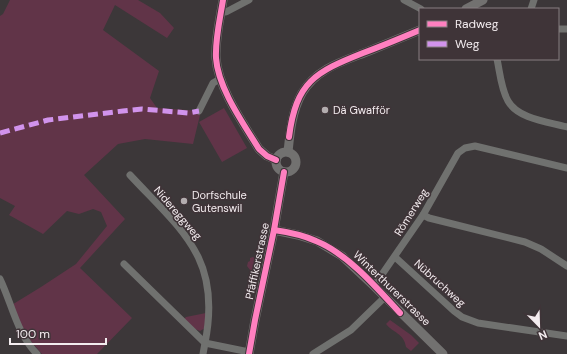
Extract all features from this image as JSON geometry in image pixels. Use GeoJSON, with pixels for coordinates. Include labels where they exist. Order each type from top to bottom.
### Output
{"type":"FeatureCollection","features":[{"type":"Feature","properties":{"kind":"main road"},"geometry":{"type":"LineString","coordinates":[[223,0],[216,56],[220,79],[228,96],[259,149],[267,156],[276,160]]}},
{"type":"Feature","properties":{"kind":"main road"},"geometry":{"type":"LineString","coordinates":[[468,8],[484,0]]}},
{"type":"Feature","properties":{"kind":"main road"},"geometry":{"type":"LineString","coordinates":[[288,152],[291,125],[296,105],[302,92],[312,80],[320,73],[337,63],[419,30]]}},
{"type":"Feature","properties":{"kind":"main road"},"geometry":{"type":"LineString","coordinates":[[288,152],[294,156],[296,164],[292,170],[284,172],[278,168],[276,160],[282,153],[288,152]]}},
{"type":"Feature","properties":{"kind":"main road","name":"Pfäffikerstrasse"},"geometry":{"type":"LineString","coordinates":[[249,353],[284,172]]}},
{"type":"Feature","properties":{"kind":"main road","name":"Winterthurerstrasse"},"geometry":{"type":"LineString","coordinates":[[274,230],[308,238],[328,247],[354,267],[443,354]]}},
{"type":"Feature","properties":{"kind":"street"},"geometry":{"type":"LineString","coordinates":[[221,12],[231,10],[249,0]]}},
{"type":"Feature","properties":{"kind":"street"},"geometry":{"type":"LineString","coordinates":[[404,0],[419,8]]}},
{"type":"Feature","properties":{"kind":"street"},"geometry":{"type":"LineString","coordinates":[[497,60],[505,94],[512,107],[526,116],[567,127]]}},
{"type":"Feature","properties":{"kind":"street"},"geometry":{"type":"LineString","coordinates":[[200,111],[213,83],[220,79]]}},
{"type":"Feature","properties":{"kind":"street","name":"Römerweg"},"geometry":{"type":"LineString","coordinates":[[374,286],[424,215],[458,154],[464,148],[475,146],[567,168]]}},
{"type":"Feature","properties":{"kind":"street","name":"Nidereggweg"},"geometry":{"type":"LineString","coordinates":[[130,175],[182,230],[198,257],[208,284],[209,296],[209,318],[203,354]]}},
{"type":"Feature","properties":{"kind":"street"},"geometry":{"type":"LineString","coordinates":[[424,215],[429,218],[526,242],[541,249],[567,266]]}},
{"type":"Feature","properties":{"kind":"street","name":"Nübruchweg"},"geometry":{"type":"LineString","coordinates":[[395,256],[454,312],[470,321],[567,336]]}},
{"type":"Feature","properties":{"kind":"street"},"geometry":{"type":"LineString","coordinates":[[124,264],[205,343],[249,353]]}},
{"type":"Feature","properties":{"kind":"street"},"geometry":{"type":"LineString","coordinates":[[0,279],[27,343],[37,354]]}},
{"type":"Feature","properties":{"kind":"street"},"geometry":{"type":"LineString","coordinates":[[313,354],[351,330],[385,297]]}},
{"type":"Feature","properties":{"kind":"shaded area"},"geometry":{"type":"Polygon","coordinates":[[[10,0],[138,0],[160,13],[174,28],[167,38],[115,5],[103,30],[159,71],[150,98],[157,108],[201,111],[193,144],[145,139],[118,144],[84,175],[125,219],[80,268],[132,318],[97,354],[42,354],[28,338],[10,306],[76,264],[107,226],[101,212],[93,209],[79,214],[67,211],[43,234],[9,215],[15,206],[0,198],[0,16],[3,14],[10,0]]]}},
{"type":"Feature","properties":{"kind":"shaded area"},"geometry":{"type":"Polygon","coordinates":[[[224,108],[247,148],[222,162],[199,122],[224,108]]]}},
{"type":"Feature","properties":{"kind":"shaded area"},"geometry":{"type":"Polygon","coordinates":[[[253,257],[257,260],[257,268],[255,271],[256,273],[253,274],[247,266],[250,258],[253,257]]]}},
{"type":"Feature","properties":{"kind":"shaded area"},"geometry":{"type":"Polygon","coordinates":[[[206,313],[205,328],[200,331],[195,329],[184,319],[186,317],[206,313]]]}},
{"type":"Feature","properties":{"kind":"shaded area"},"geometry":{"type":"Polygon","coordinates":[[[390,320],[411,335],[419,343],[411,351],[406,347],[401,336],[386,324],[390,320]]]}},
{"type":"Feature","properties":{"kind":"marked path"},"geometry":{"type":"LineString","coordinates":[[0,133],[48,120],[123,111],[142,109],[188,113],[199,111]]}},
{"type":"Feature","properties":{"kind":"cycle path"},"geometry":{"type":"LineString","coordinates":[[223,0],[216,44],[216,58],[221,81],[232,105],[259,149],[267,156],[276,160]]}},
{"type":"Feature","properties":{"kind":"cycle path"},"geometry":{"type":"LineString","coordinates":[[289,137],[292,118],[297,103],[303,91],[320,73],[332,66],[419,30]]}},
{"type":"Feature","properties":{"kind":"cycle path"},"geometry":{"type":"LineString","coordinates":[[249,354],[284,172]]}},
{"type":"Feature","properties":{"kind":"cycle path"},"geometry":{"type":"LineString","coordinates":[[274,230],[311,239],[339,254],[361,272],[400,313]]}},
{"type":"Feature","properties":{"kind":"place","name":"Dä Gwafför"},"geometry":{"type":"Point","coordinates":[325,110]}},
{"type":"Feature","properties":{"kind":"place","name":"Dorfschule Gutenswil"},"geometry":{"type":"Point","coordinates":[184,201]}}]}
